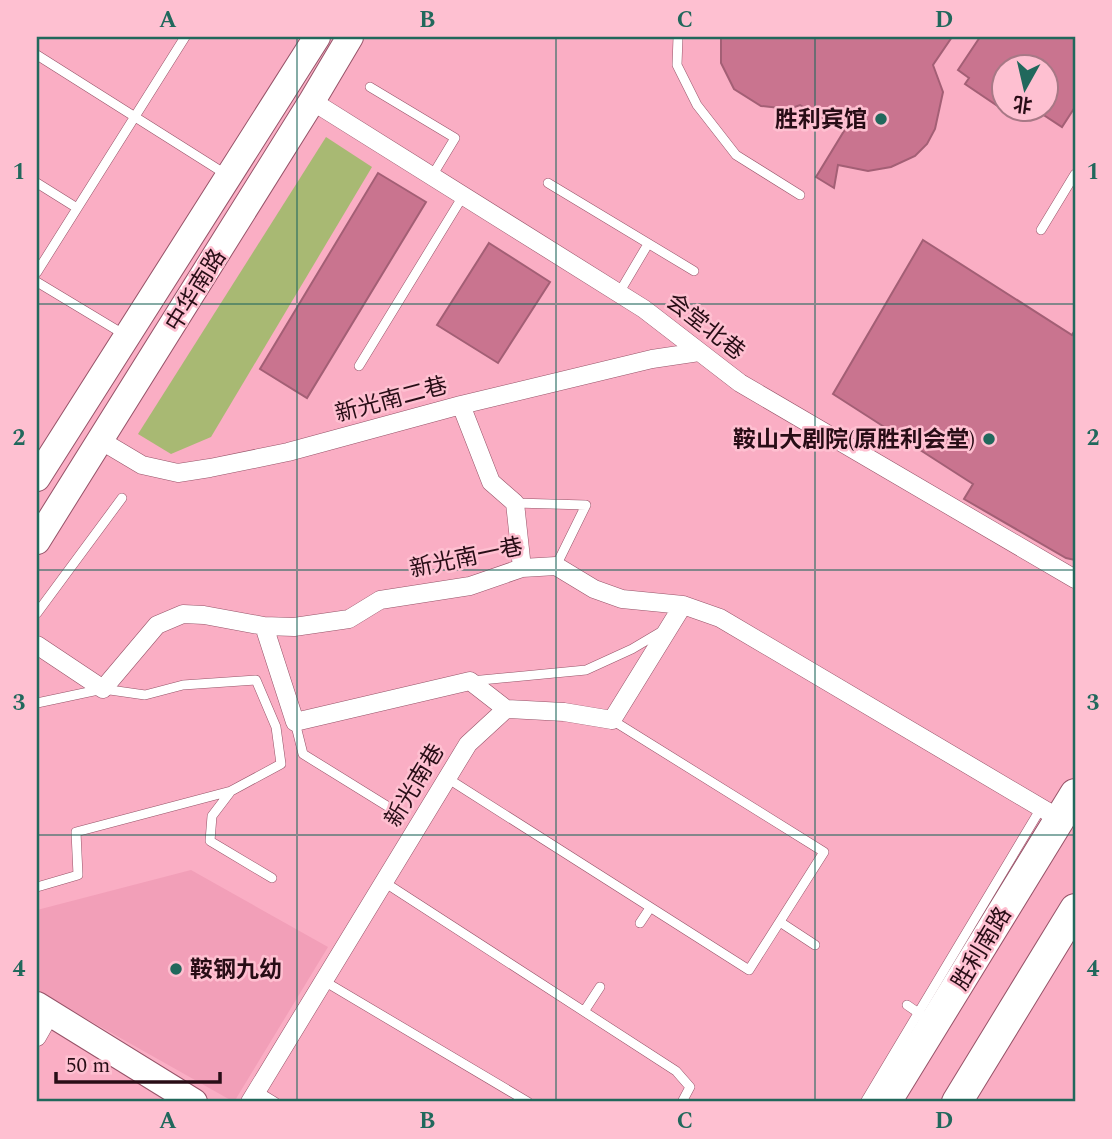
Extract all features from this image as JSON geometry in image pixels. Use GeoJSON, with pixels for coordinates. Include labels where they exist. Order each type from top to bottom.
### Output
{"type":"FeatureCollection","features":[{"type":"Feature","properties":{"kind":"main road"},"geometry":{"type":"LineString","coordinates":[[37,478],[317,37]]}},
{"type":"Feature","properties":{"kind":"main road","name":"中华南路"},"geometry":{"type":"LineString","coordinates":[[37,541],[350,37]]}},
{"type":"Feature","properties":{"kind":"main road","name":"胜利南路"},"geometry":{"type":"LineString","coordinates":[[886,1102],[927,1018],[1059,807]]}},
{"type":"Feature","properties":{"kind":"main road"},"geometry":{"type":"LineString","coordinates":[[957,1102],[1075,909]]}},
{"type":"Feature","properties":{"kind":"main road"},"geometry":{"type":"LineString","coordinates":[[44,1010],[194,1102]]}},
{"type":"Feature","properties":{"kind":"street","name":"会堂北巷"},"geometry":{"type":"LineString","coordinates":[[312,101],[644,309],[740,383],[1075,579]]}},
{"type":"Feature","properties":{"kind":"street","name":"新光南二巷"},"geometry":{"type":"LineString","coordinates":[[100,440],[142,465],[178,473],[288,452],[460,405],[652,359],[699,352]]}},
{"type":"Feature","properties":{"kind":"street"},"geometry":{"type":"LineString","coordinates":[[460,405],[491,482],[515,503],[522,568]]}},
{"type":"Feature","properties":{"kind":"street","name":"新光南一巷"},"geometry":{"type":"LineString","coordinates":[[103,689],[158,625],[183,614],[264,626],[294,626],[349,619],[380,600],[470,586],[522,568],[556,566],[594,589],[622,599],[683,606],[720,618],[1059,807]]}},
{"type":"Feature","properties":{"kind":"street"},"geometry":{"type":"LineString","coordinates":[[264,626],[295,722],[470,681],[506,709],[564,712],[612,720],[683,606]]}},
{"type":"Feature","properties":{"kind":"street"},"geometry":{"type":"LineString","coordinates":[[37,645],[103,689]]}},
{"type":"Feature","properties":{"kind":"street","name":"新光南巷"},"geometry":{"type":"LineString","coordinates":[[254,1097],[468,744],[506,709]]}},
{"type":"Feature","properties":{"kind":"street"},"geometry":{"type":"LineString","coordinates":[[37,1037],[44,1010]]}},
{"type":"Feature","properties":{"kind":"lane"},"geometry":{"type":"LineString","coordinates":[[37,272],[185,37]]}},
{"type":"Feature","properties":{"kind":"lane"},"geometry":{"type":"LineString","coordinates":[[678,37],[677,65],[697,105],[736,155],[800,195]]}},
{"type":"Feature","properties":{"kind":"lane"},"geometry":{"type":"LineString","coordinates":[[37,55],[229,176]]}},
{"type":"Feature","properties":{"kind":"lane"},"geometry":{"type":"LineString","coordinates":[[370,87],[455,138],[432,176]]}},
{"type":"Feature","properties":{"kind":"lane"},"geometry":{"type":"LineString","coordinates":[[1041,230],[1075,174]]}},
{"type":"Feature","properties":{"kind":"lane"},"geometry":{"type":"LineString","coordinates":[[37,183],[77,208]]}},
{"type":"Feature","properties":{"kind":"lane"},"geometry":{"type":"LineString","coordinates":[[548,183],[694,271]]}},
{"type":"Feature","properties":{"kind":"lane"},"geometry":{"type":"LineString","coordinates":[[359,366],[463,195]]}},
{"type":"Feature","properties":{"kind":"lane"},"geometry":{"type":"LineString","coordinates":[[619,293],[648,244]]}},
{"type":"Feature","properties":{"kind":"lane"},"geometry":{"type":"LineString","coordinates":[[37,282],[127,336]]}},
{"type":"Feature","properties":{"kind":"lane"},"geometry":{"type":"LineString","coordinates":[[37,613],[122,498]]}},
{"type":"Feature","properties":{"kind":"lane"},"geometry":{"type":"LineString","coordinates":[[515,503],[586,505],[556,566]]}},
{"type":"Feature","properties":{"kind":"lane"},"geometry":{"type":"LineString","coordinates":[[470,681],[586,670],[632,649],[671,625]]}},
{"type":"Feature","properties":{"kind":"lane"},"geometry":{"type":"LineString","coordinates":[[37,703],[103,689],[145,695],[183,684],[256,680],[276,727],[281,764],[231,791],[76,832],[78,875],[37,887]]}},
{"type":"Feature","properties":{"kind":"lane"},"geometry":{"type":"LineString","coordinates":[[447,778],[749,970],[824,852],[612,720]]}},
{"type":"Feature","properties":{"kind":"lane"},"geometry":{"type":"LineString","coordinates":[[295,722],[303,754],[387,806]]}},
{"type":"Feature","properties":{"kind":"lane"},"geometry":{"type":"LineString","coordinates":[[231,791],[212,816],[210,841],[272,878]]}},
{"type":"Feature","properties":{"kind":"lane"},"geometry":{"type":"LineString","coordinates":[[384,882],[676,1071],[690,1087],[682,1102]]}},
{"type":"Feature","properties":{"kind":"lane"},"geometry":{"type":"LineString","coordinates":[[640,923],[650,908]]}},
{"type":"Feature","properties":{"kind":"lane"},"geometry":{"type":"LineString","coordinates":[[780,922],[815,945]]}},
{"type":"Feature","properties":{"kind":"lane"},"geometry":{"type":"LineString","coordinates":[[324,981],[528,1102]]}},
{"type":"Feature","properties":{"kind":"lane"},"geometry":{"type":"LineString","coordinates":[[585,1010],[600,988]]}},
{"type":"Feature","properties":{"kind":"lane"},"geometry":{"type":"LineString","coordinates":[[865,1102],[927,1018],[907,1005]]}},
{"type":"Feature","properties":{"kind":"lane"},"geometry":{"type":"LineString","coordinates":[[254,1097],[275,1102]]}},
{"type":"Feature","properties":{"kind":"shaded area","name":"鞍钢九幼"},"geometry":{"type":"Polygon","coordinates":[[[191,870],[328,947],[234,1102],[37,991],[37,910],[191,870]]]}},
{"type":"Feature","properties":{"kind":"green space"},"geometry":{"type":"Polygon","coordinates":[[[326,137],[372,167],[211,437],[171,454],[138,434],[326,137]]]}},
{"type":"Feature","properties":{"kind":"building","name":"胜利宾馆"},"geometry":{"type":"Polygon","coordinates":[[[721,37],[952,37],[933,65],[943,92],[935,129],[927,144],[915,156],[891,167],[868,171],[838,165],[834,188],[816,177],[844,131],[800,105],[789,109],[761,106],[734,89],[721,63],[721,37]]]}},
{"type":"Feature","properties":{"kind":"building"},"geometry":{"type":"Polygon","coordinates":[[[980,37],[1075,37],[1075,107],[1062,127],[1054,122],[1060,122],[1060,52],[990,52],[990,101],[965,84],[969,78],[958,70],[980,37]]]}},
{"type":"Feature","properties":{"kind":"building"},"geometry":{"type":"Polygon","coordinates":[[[378,173],[426,202],[307,398],[260,369],[378,173]]]}},
{"type":"Feature","properties":{"kind":"building","name":"鞍山大剧院(原胜利会堂)"},"geometry":{"type":"Polygon","coordinates":[[[923,240],[1072,335],[1075,330],[1075,560],[1066,558],[964,499],[973,484],[833,394],[923,240]]]}},
{"type":"Feature","properties":{"kind":"building"},"geometry":{"type":"Polygon","coordinates":[[[489,243],[550,282],[498,363],[437,325],[489,243]]]}},
{"type":"Feature","properties":{"kind":"place","name":"胜利宾馆"},"geometry":{"type":"Point","coordinates":[881,119]}},
{"type":"Feature","properties":{"kind":"place","name":"鞍山大剧院(原胜利会堂)"},"geometry":{"type":"Point","coordinates":[989,439]}},
{"type":"Feature","properties":{"kind":"place","name":"鞍钢九幼"},"geometry":{"type":"Point","coordinates":[176,969]}}]}
